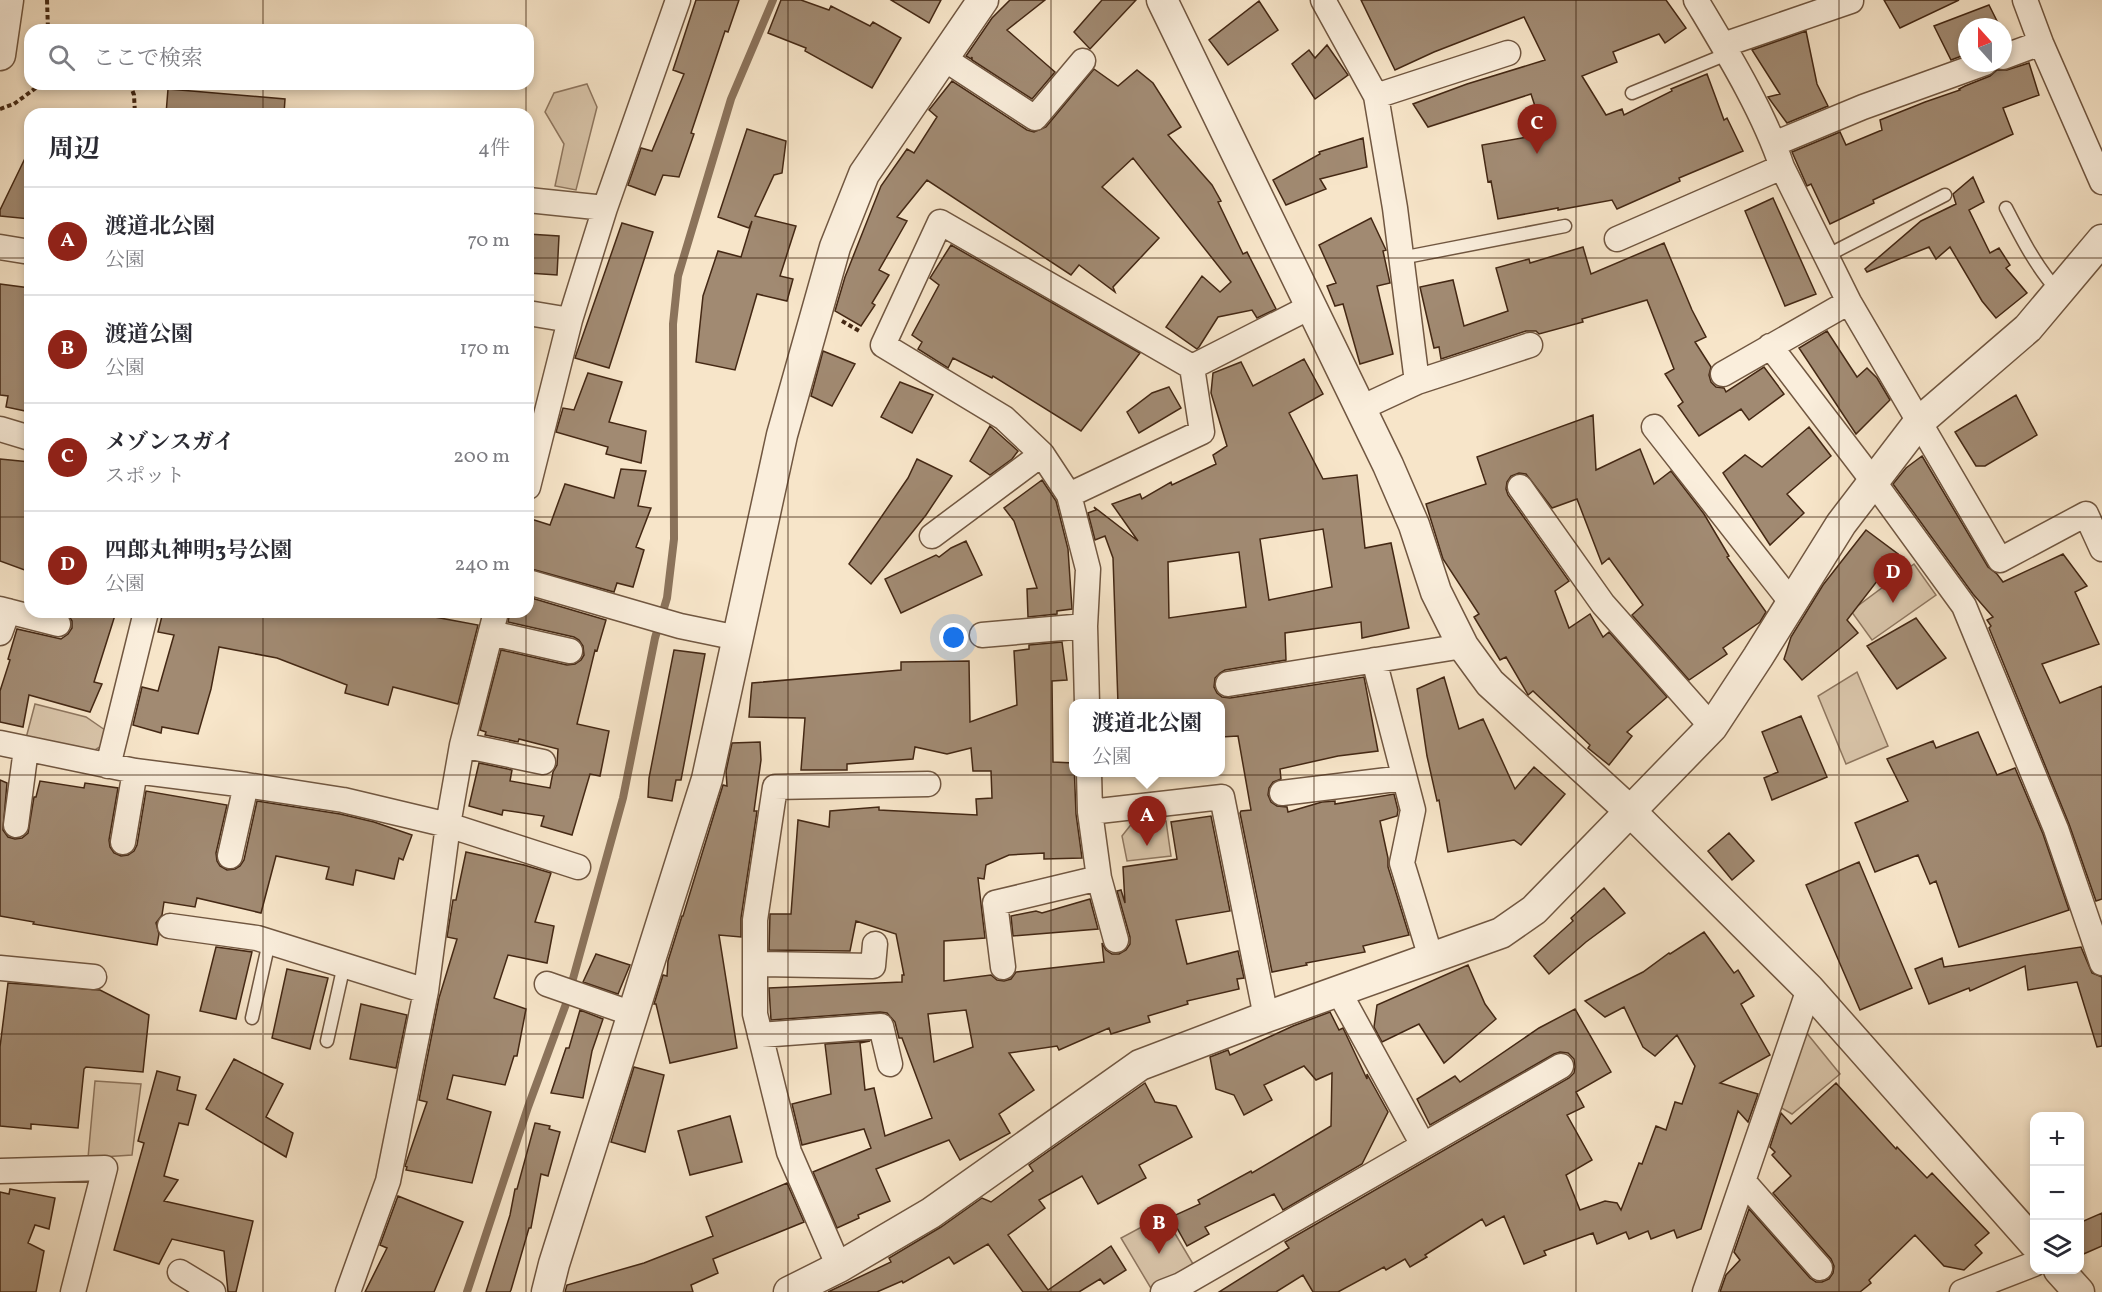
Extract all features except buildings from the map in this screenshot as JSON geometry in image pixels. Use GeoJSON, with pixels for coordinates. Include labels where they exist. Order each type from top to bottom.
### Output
{"type":"FeatureCollection","features":[{"type":"Feature","properties":{"kind":"street"},"geometry":{"type":"LineString","coordinates":[[0,55],[8,0]]}},
{"type":"Feature","properties":{"kind":"street"},"geometry":{"type":"LineString","coordinates":[[534,463],[570,320],[605,208],[678,0]]}},
{"type":"Feature","properties":{"kind":"street"},"geometry":{"type":"LineString","coordinates":[[547,1292],[554,1263],[707,779],[782,435],[835,247],[864,174],[983,0]]}},
{"type":"Feature","properties":{"kind":"street"},"geometry":{"type":"LineString","coordinates":[[1162,0],[1361,408],[1414,525],[1436,592],[1463,646],[1490,683],[1631,812],[1809,988],[2030,1238]]}},
{"type":"Feature","properties":{"kind":"street"},"geometry":{"type":"LineString","coordinates":[[1323,0],[1376,96],[1395,208],[1417,382]]}},
{"type":"Feature","properties":{"kind":"street"},"geometry":{"type":"LineString","coordinates":[[1696,0],[1725,49],[1774,144],[1782,167],[1849,302],[2000,560],[2094,509],[2102,549]]}},
{"type":"Feature","properties":{"kind":"street"},"geometry":{"type":"LineString","coordinates":[[2025,0],[2041,43],[2102,182]]}},
{"type":"Feature","properties":{"kind":"street"},"geometry":{"type":"LineString","coordinates":[[1725,49],[1851,1]]}},
{"type":"Feature","properties":{"kind":"street"},"geometry":{"type":"LineString","coordinates":[[2012,54],[2041,43]]}},
{"type":"Feature","properties":{"kind":"street"},"geometry":{"type":"LineString","coordinates":[[1376,96],[1508,53]]}},
{"type":"Feature","properties":{"kind":"street"},"geometry":{"type":"LineString","coordinates":[[943,58],[1035,118],[1083,61]]}},
{"type":"Feature","properties":{"kind":"street"},"geometry":{"type":"LineString","coordinates":[[1774,144],[1863,107],[1960,72]]}},
{"type":"Feature","properties":{"kind":"street"},"geometry":{"type":"LineString","coordinates":[[1617,239],[1782,167]]}},
{"type":"Feature","properties":{"kind":"street"},"geometry":{"type":"LineString","coordinates":[[534,201],[605,208]]}},
{"type":"Feature","properties":{"kind":"street"},"geometry":{"type":"LineString","coordinates":[[1087,699],[1085,626],[1088,569],[1069,495],[1042,454],[1004,418],[883,345],[940,222],[1192,367]]}},
{"type":"Feature","properties":{"kind":"street"},"geometry":{"type":"LineString","coordinates":[[794,1291],[931,1213],[1140,1065],[1266,1017],[1501,933],[1534,910],[1712,727],[1840,524],[1919,422],[2028,328],[2102,240]]}},
{"type":"Feature","properties":{"kind":"street"},"geometry":{"type":"LineString","coordinates":[[0,247],[24,251]]}},
{"type":"Feature","properties":{"kind":"street"},"geometry":{"type":"LineString","coordinates":[[1723,374],[1849,302]]}},
{"type":"Feature","properties":{"kind":"street"},"geometry":{"type":"LineString","coordinates":[[1192,367],[1312,306]]}},
{"type":"Feature","properties":{"kind":"street"},"geometry":{"type":"LineString","coordinates":[[534,315],[570,320]]}},
{"type":"Feature","properties":{"kind":"street"},"geometry":{"type":"LineString","coordinates":[[1361,408],[1417,382],[1530,345]]}},
{"type":"Feature","properties":{"kind":"street"},"geometry":{"type":"LineString","coordinates":[[1770,346],[1873,481],[1964,606],[2056,830],[2102,963]]}},
{"type":"Feature","properties":{"kind":"street"},"geometry":{"type":"LineString","coordinates":[[1069,495],[1203,432],[1192,367]]}},
{"type":"Feature","properties":{"kind":"street"},"geometry":{"type":"LineString","coordinates":[[1654,427],[1792,603]]}},
{"type":"Feature","properties":{"kind":"street"},"geometry":{"type":"LineString","coordinates":[[0,429],[24,436]]}},
{"type":"Feature","properties":{"kind":"street"},"geometry":{"type":"LineString","coordinates":[[932,536],[1042,454]]}},
{"type":"Feature","properties":{"kind":"street"},"geometry":{"type":"LineString","coordinates":[[1520,487],[1603,604],[1712,727]]}},
{"type":"Feature","properties":{"kind":"street"},"geometry":{"type":"LineString","coordinates":[[534,584],[680,626],[738,638]]}},
{"type":"Feature","properties":{"kind":"street"},"geometry":{"type":"LineString","coordinates":[[3,618],[58,624]]}},
{"type":"Feature","properties":{"kind":"street"},"geometry":{"type":"LineString","coordinates":[[108,766],[145,618]]}},
{"type":"Feature","properties":{"kind":"street"},"geometry":{"type":"LineString","coordinates":[[348,1292],[388,1181],[426,991],[448,825],[462,745],[494,622],[570,651]]}},
{"type":"Feature","properties":{"kind":"street"},"geometry":{"type":"LineString","coordinates":[[982,635],[1085,626]]}},
{"type":"Feature","properties":{"kind":"street"},"geometry":{"type":"LineString","coordinates":[[1228,684],[1463,646]]}},
{"type":"Feature","properties":{"kind":"street"},"geometry":{"type":"LineString","coordinates":[[1374,660],[1413,810],[1402,863],[1431,958]]}},
{"type":"Feature","properties":{"kind":"street"},"geometry":{"type":"LineString","coordinates":[[0,743],[135,771],[344,800],[448,825],[578,867]]}},
{"type":"Feature","properties":{"kind":"street"},"geometry":{"type":"LineString","coordinates":[[462,745],[543,762]]}},
{"type":"Feature","properties":{"kind":"street"},"geometry":{"type":"LineString","coordinates":[[16,825],[26,748]]}},
{"type":"Feature","properties":{"kind":"street"},"geometry":{"type":"LineString","coordinates":[[123,842],[135,771]]}},
{"type":"Feature","properties":{"kind":"street"},"geometry":{"type":"LineString","coordinates":[[1089,777],[1090,812],[1099,878],[1116,940]]}},
{"type":"Feature","properties":{"kind":"street"},"geometry":{"type":"LineString","coordinates":[[1282,793],[1404,778]]}},
{"type":"Feature","properties":{"kind":"street"},"geometry":{"type":"LineString","coordinates":[[838,1267],[789,1152],[755,1014],[755,920],[776,787],[928,784]]}},
{"type":"Feature","properties":{"kind":"street"},"geometry":{"type":"LineString","coordinates":[[230,856],[246,785]]}},
{"type":"Feature","properties":{"kind":"street"},"geometry":{"type":"LineString","coordinates":[[1090,812],[1222,797],[1266,1017]]}},
{"type":"Feature","properties":{"kind":"street"},"geometry":{"type":"LineString","coordinates":[[1003,967],[995,903],[1099,878]]}},
{"type":"Feature","properties":{"kind":"street"},"geometry":{"type":"LineString","coordinates":[[170,926],[257,938],[426,991]]}},
{"type":"Feature","properties":{"kind":"street"},"geometry":{"type":"LineString","coordinates":[[755,964],[873,966],[875,944]]}},
{"type":"Feature","properties":{"kind":"street"},"geometry":{"type":"LineString","coordinates":[[0,968],[94,977]]}},
{"type":"Feature","properties":{"kind":"street"},"geometry":{"type":"LineString","coordinates":[[547,984],[633,1014]]}},
{"type":"Feature","properties":{"kind":"street"},"geometry":{"type":"LineString","coordinates":[[1705,1292],[1809,988]]}},
{"type":"Feature","properties":{"kind":"street"},"geometry":{"type":"LineString","coordinates":[[1339,992],[1423,1145]]}},
{"type":"Feature","properties":{"kind":"street"},"geometry":{"type":"LineString","coordinates":[[760,1035],[881,1026],[890,1064]]}},
{"type":"Feature","properties":{"kind":"street"},"geometry":{"type":"LineString","coordinates":[[1163,1292],[1181,1285],[1561,1066]]}},
{"type":"Feature","properties":{"kind":"street"},"geometry":{"type":"LineString","coordinates":[[0,1171],[105,1168],[73,1292]]}},
{"type":"Feature","properties":{"kind":"street"},"geometry":{"type":"LineString","coordinates":[[1743,1181],[1820,1268]]}},
{"type":"Feature","properties":{"kind":"street"},"geometry":{"type":"LineString","coordinates":[[1962,1292],[2030,1266]]}},
{"type":"Feature","properties":{"kind":"street"},"geometry":{"type":"LineString","coordinates":[[180,1272],[213,1292]]}},
{"type":"Feature","properties":{"kind":"street"},"geometry":{"type":"LineString","coordinates":[[2063,1274],[2079,1292]]}},
{"type":"Feature","properties":{"kind":"lane"},"geometry":{"type":"LineString","coordinates":[[1632,93],[1725,49]]}},
{"type":"Feature","properties":{"kind":"lane"},"geometry":{"type":"LineString","coordinates":[[1826,256],[1945,195]]}},
{"type":"Feature","properties":{"kind":"lane"},"geometry":{"type":"LineString","coordinates":[[2006,208],[2049,281],[2059,291]]}},
{"type":"Feature","properties":{"kind":"lane"},"geometry":{"type":"LineString","coordinates":[[1401,258],[1565,226]]}},
{"type":"Feature","properties":{"kind":"lane"},"geometry":{"type":"LineString","coordinates":[[252,1018],[269,942]]}},
{"type":"Feature","properties":{"kind":"lane"},"geometry":{"type":"LineString","coordinates":[[327,1041],[344,965]]}},
{"type":"Feature","properties":{"kind":"path"},"geometry":{"type":"LineString","coordinates":[[47,0],[48,24]]}},
{"type":"Feature","properties":{"kind":"path"},"geometry":{"type":"LineString","coordinates":[[0,109],[14,104],[33,90]]}},
{"type":"Feature","properties":{"kind":"path"},"geometry":{"type":"LineString","coordinates":[[132,90],[135,108]]}},
{"type":"Feature","properties":{"kind":"path"},"geometry":{"type":"LineString","coordinates":[[818,307],[883,345]]}},
{"type":"Feature","properties":{"kind":"shaded area"},"geometry":{"type":"Polygon","coordinates":[[[587,84],[597,107],[576,190],[555,186],[564,144],[545,112],[554,93],[587,84]]]}},
{"type":"Feature","properties":{"kind":"shaded area"},"geometry":{"type":"Polygon","coordinates":[[[1914,564],[1936,595],[1872,640],[1851,611],[1914,564]]]}},
{"type":"Feature","properties":{"kind":"shaded area"},"geometry":{"type":"Polygon","coordinates":[[[1857,672],[1888,746],[1846,764],[1818,696],[1857,672]]]}},
{"type":"Feature","properties":{"kind":"shaded area"},"geometry":{"type":"Polygon","coordinates":[[[35,704],[86,717],[105,730],[103,745],[90,753],[26,738],[35,704]]]}},
{"type":"Feature","properties":{"kind":"shaded area"},"geometry":{"type":"Polygon","coordinates":[[[1166,821],[1171,856],[1127,861],[1122,836],[1133,822],[1166,821]]]}},
{"type":"Feature","properties":{"kind":"shaded area"},"geometry":{"type":"Polygon","coordinates":[[[1801,1026],[1840,1074],[1792,1114],[1778,1106],[1801,1026]]]}},
{"type":"Feature","properties":{"kind":"shaded area"},"geometry":{"type":"Polygon","coordinates":[[[95,1081],[141,1084],[132,1155],[88,1158],[95,1081]]]}},
{"type":"Feature","properties":{"kind":"shaded area"},"geometry":{"type":"Polygon","coordinates":[[[1164,1215],[1196,1269],[1152,1290],[1121,1238],[1164,1215]]]}},
{"type":"Feature","properties":{"kind":"waterway"},"geometry":{"type":"LineString","coordinates":[[467,1292],[528,1107],[566,1004],[623,798],[655,638],[667,598],[674,539],[673,324],[678,276],[731,99],[773,0]]}},
{"type":"Feature","properties":{"kind":"place","name":"メゾンスガイ"},"geometry":{"type":"Point","coordinates":[1537,154]}},
{"type":"Feature","properties":{"kind":"place","name":"四郎丸神明3号公園"},"geometry":{"type":"Point","coordinates":[1893,603]}},
{"type":"Feature","properties":{"kind":"place","name":"渡道北公園"},"geometry":{"type":"Point","coordinates":[1147,846]}},
{"type":"Feature","properties":{"kind":"place","name":"渡道公園"},"geometry":{"type":"Point","coordinates":[1159,1254]}}]}
